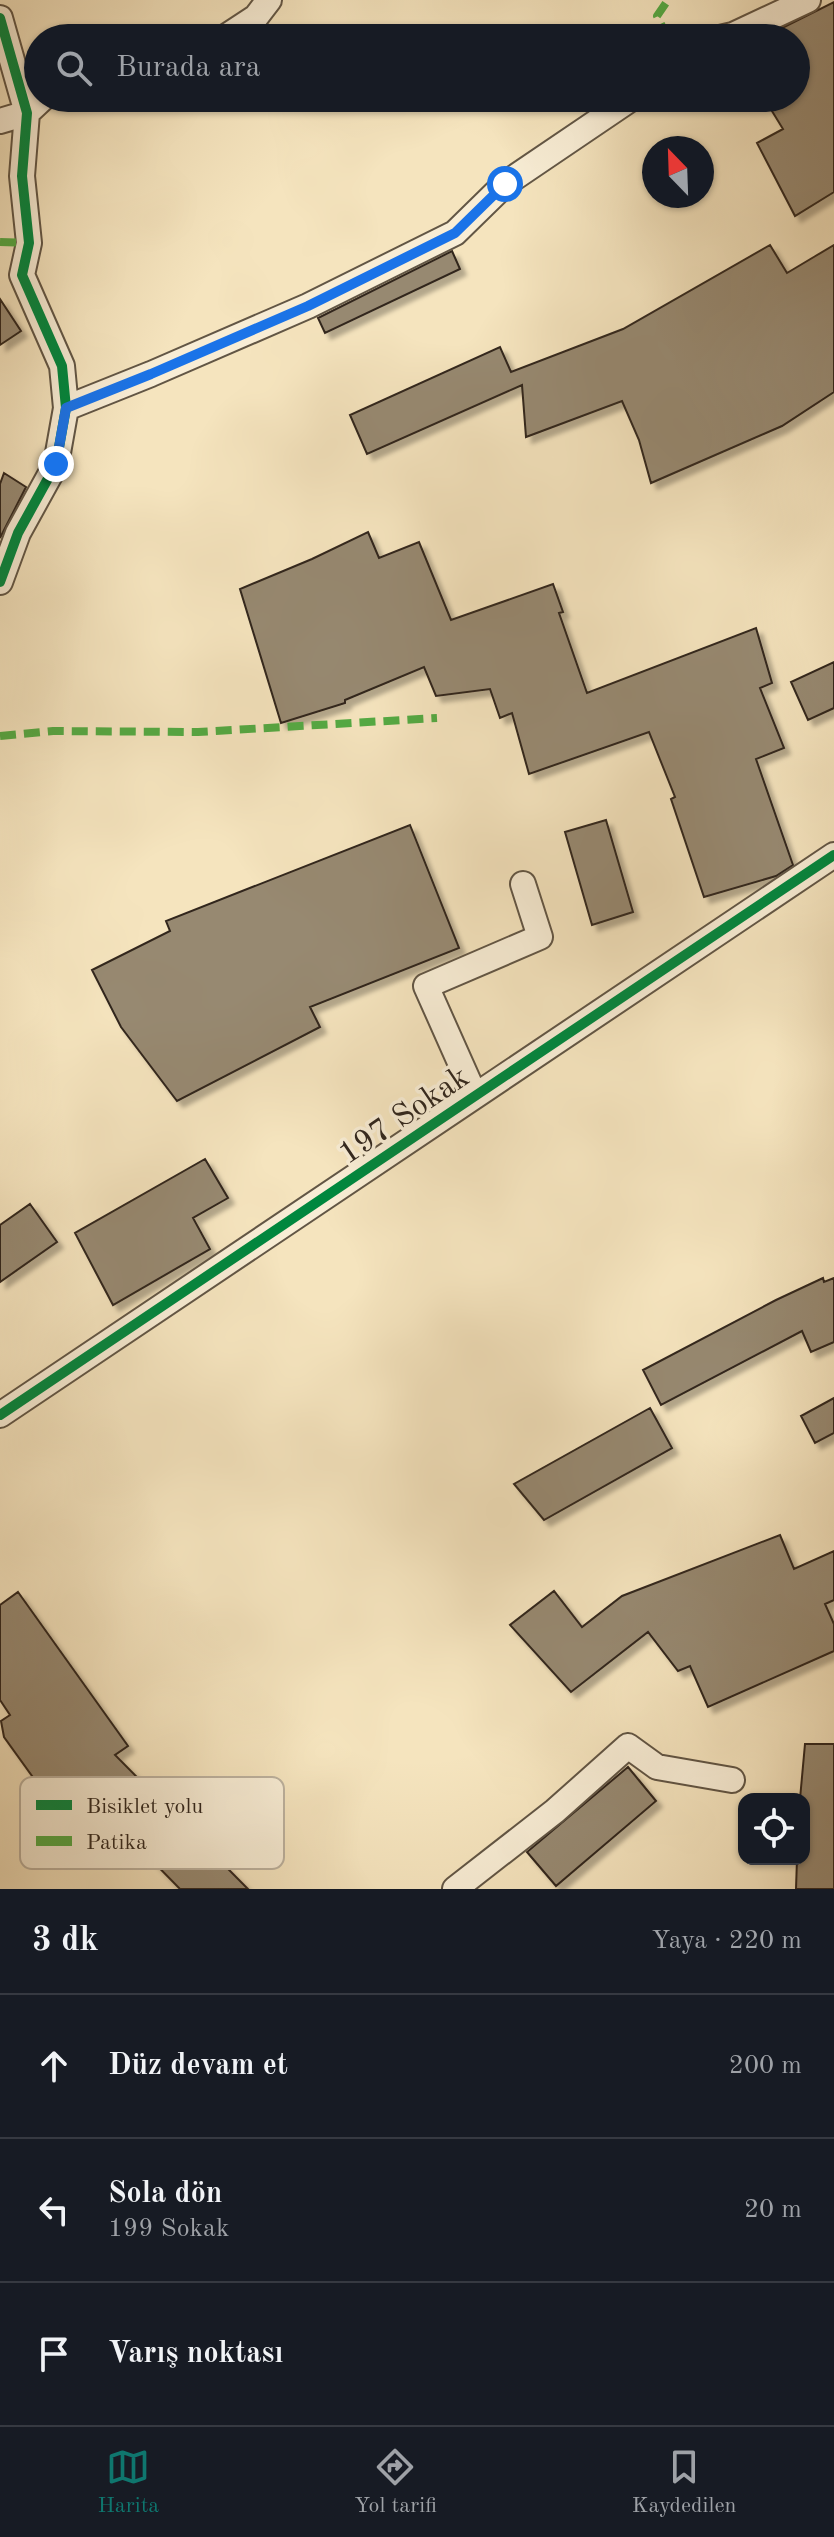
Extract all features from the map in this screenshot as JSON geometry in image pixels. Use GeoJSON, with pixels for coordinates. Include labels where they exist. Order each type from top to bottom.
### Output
{"type":"FeatureCollection","features":[{"type":"Feature","properties":{"kind":"street"},"geometry":{"type":"LineString","coordinates":[[245,24],[256,17],[269,0]]}},
{"type":"Feature","properties":{"kind":"street"},"geometry":{"type":"LineString","coordinates":[[757,24],[808,0]]}},
{"type":"Feature","properties":{"kind":"street"},"geometry":{"type":"LineString","coordinates":[[0,18],[24,78]]}},
{"type":"Feature","properties":{"kind":"street"},"geometry":{"type":"LineString","coordinates":[[0,121],[24,111]]}},
{"type":"Feature","properties":{"kind":"street"},"geometry":{"type":"LineString","coordinates":[[0,582],[18,533],[56,464],[66,408],[62,366],[22,275],[29,243],[22,176],[34,112]]}},
{"type":"Feature","properties":{"kind":"street"},"geometry":{"type":"LineString","coordinates":[[66,408],[308,306],[455,233],[505,184],[611,112]]}},
{"type":"Feature","properties":{"kind":"street","name":"197 Sokak"},"geometry":{"type":"LineString","coordinates":[[0,1415],[834,855]]}},
{"type":"Feature","properties":{"kind":"street"},"geometry":{"type":"LineString","coordinates":[[475,1096],[426,986],[540,937],[523,884]]}},
{"type":"Feature","properties":{"kind":"street"},"geometry":{"type":"LineString","coordinates":[[455,1889],[555,1811],[628,1746],[657,1767],[732,1780]]}},
{"type":"Feature","properties":{"kind":"building"},"geometry":{"type":"Polygon","coordinates":[[[834,2],[834,192],[795,216],[757,143],[783,129],[773,112],[810,112],[810,24],[790,24],[834,2]]]}},
{"type":"Feature","properties":{"kind":"building"},"geometry":{"type":"Polygon","coordinates":[[[770,245],[787,273],[834,245],[834,392],[782,426],[651,483],[639,440],[622,401],[526,437],[522,385],[367,454],[350,415],[500,347],[511,372],[623,329],[770,245]]]}},
{"type":"Feature","properties":{"kind":"building"},"geometry":{"type":"Polygon","coordinates":[[[452,251],[460,269],[325,333],[318,318],[452,251]]]}},
{"type":"Feature","properties":{"kind":"building"},"geometry":{"type":"Polygon","coordinates":[[[0,299],[21,331],[0,345],[0,299]]]}},
{"type":"Feature","properties":{"kind":"building"},"geometry":{"type":"Polygon","coordinates":[[[4,473],[26,487],[0,538],[0,484],[4,473]]]}},
{"type":"Feature","properties":{"kind":"building"},"geometry":{"type":"Polygon","coordinates":[[[368,532],[379,558],[419,542],[451,620],[553,584],[563,612],[559,613],[587,693],[756,628],[772,683],[760,688],[784,748],[756,759],[793,865],[776,876],[704,897],[671,799],[675,797],[649,732],[529,774],[512,713],[500,718],[490,689],[436,696],[424,667],[345,700],[345,703],[281,723],[240,589],[368,532]]]}},
{"type":"Feature","properties":{"kind":"building"},"geometry":{"type":"Polygon","coordinates":[[[834,662],[834,708],[808,720],[791,682],[834,662]]]}},
{"type":"Feature","properties":{"kind":"building"},"geometry":{"type":"Polygon","coordinates":[[[606,820],[633,912],[592,925],[565,832],[606,820]]]}},
{"type":"Feature","properties":{"kind":"building"},"geometry":{"type":"Polygon","coordinates":[[[410,825],[459,948],[310,1007],[320,1027],[177,1101],[121,1027],[92,970],[170,931],[166,921],[410,825]]]}},
{"type":"Feature","properties":{"kind":"building"},"geometry":{"type":"Polygon","coordinates":[[[205,1159],[228,1198],[193,1218],[210,1249],[113,1305],[75,1233],[205,1159]]]}},
{"type":"Feature","properties":{"kind":"building"},"geometry":{"type":"Polygon","coordinates":[[[30,1204],[57,1242],[0,1282],[0,1225],[30,1204]]]}},
{"type":"Feature","properties":{"kind":"building"},"geometry":{"type":"Polygon","coordinates":[[[823,1278],[824,1282],[834,1278],[834,1342],[811,1352],[802,1331],[661,1405],[643,1370],[823,1278]]]}},
{"type":"Feature","properties":{"kind":"building"},"geometry":{"type":"Polygon","coordinates":[[[834,1398],[834,1433],[815,1443],[801,1416],[834,1398]]]}},
{"type":"Feature","properties":{"kind":"building"},"geometry":{"type":"Polygon","coordinates":[[[650,1408],[672,1448],[544,1520],[514,1484],[650,1408]]]}},
{"type":"Feature","properties":{"kind":"building"},"geometry":{"type":"Polygon","coordinates":[[[780,1535],[794,1569],[834,1551],[834,1600],[825,1604],[834,1624],[834,1651],[708,1707],[690,1666],[678,1671],[648,1632],[571,1692],[510,1625],[554,1591],[582,1627],[622,1596],[780,1535]]]}},
{"type":"Feature","properties":{"kind":"building"},"geometry":{"type":"Polygon","coordinates":[[[18,1592],[128,1746],[115,1755],[137,1777],[33,1777],[4,1737],[1,1721],[10,1715],[0,1700],[0,1605],[18,1592]]]}},
{"type":"Feature","properties":{"kind":"building"},"geometry":{"type":"Polygon","coordinates":[[[805,1744],[834,1744],[834,1889],[796,1889],[797,1865],[810,1865],[810,1793],[801,1793],[805,1744]]]}},
{"type":"Feature","properties":{"kind":"building"},"geometry":{"type":"Polygon","coordinates":[[[628,1767],[656,1801],[556,1886],[527,1852],[628,1767]]]}},
{"type":"Feature","properties":{"kind":"building"},"geometry":{"type":"Polygon","coordinates":[[[160,1869],[228,1869],[248,1889],[180,1889],[160,1869]]]}},
{"type":"Feature","properties":{"kind":"marked path"},"geometry":{"type":"LineString","coordinates":[[661,24],[657,16],[668,0]]}},
{"type":"Feature","properties":{"kind":"marked path"},"geometry":{"type":"LineString","coordinates":[[0,242],[29,243]]}},
{"type":"Feature","properties":{"kind":"marked path"},"geometry":{"type":"LineString","coordinates":[[0,736],[53,731],[198,732],[437,718]]}},
{"type":"Feature","properties":{"kind":"cycle path"},"geometry":{"type":"LineString","coordinates":[[0,18],[24,102]]}},
{"type":"Feature","properties":{"kind":"cycle path"},"geometry":{"type":"LineString","coordinates":[[0,582],[18,533],[56,464],[66,408],[62,366],[22,275],[29,243],[22,176],[27,112]]}},
{"type":"Feature","properties":{"kind":"cycle path"},"geometry":{"type":"LineString","coordinates":[[0,1415],[834,855]]}},
{"type":"Feature","properties":{"kind":"route"},"geometry":{"type":"LineString","coordinates":[[56,464],[66,408],[308,306],[455,233],[505,184]]}}]}
